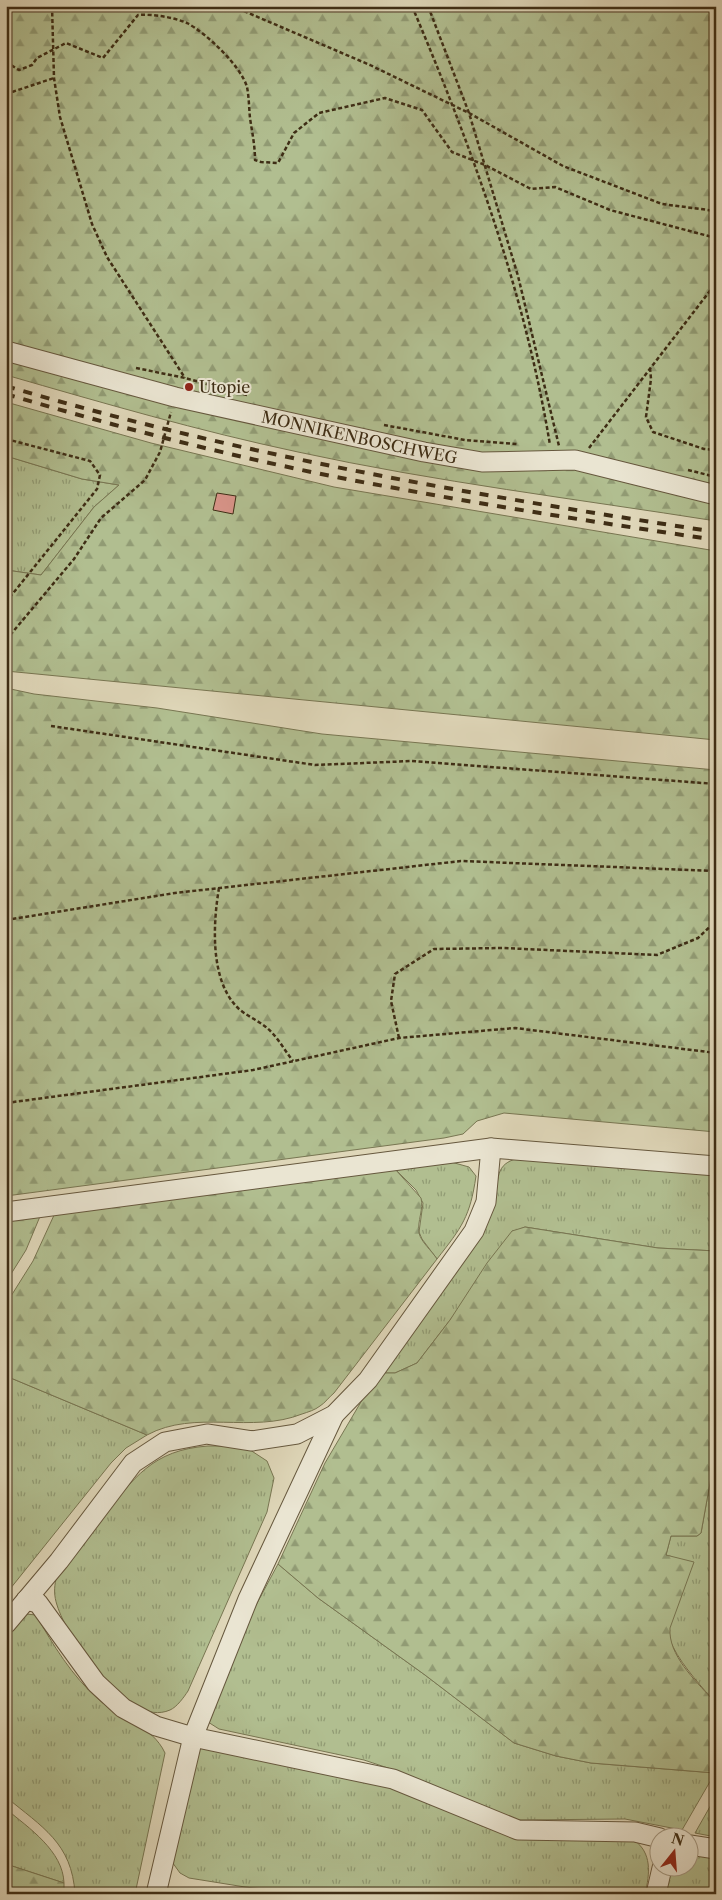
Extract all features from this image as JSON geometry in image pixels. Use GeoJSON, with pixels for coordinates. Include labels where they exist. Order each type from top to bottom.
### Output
{"type":"FeatureCollection","features":[{"type":"Feature","properties":{"kind":"street","name":"MONNIKENBOSCHWEG"},"geometry":{"type":"LineString","coordinates":[[6,351],[175,397],[472,460],[575,460],[716,495]]}},
{"type":"Feature","properties":{"kind":"street"},"geometry":{"type":"LineString","coordinates":[[6,1624],[59,1561],[133,1463],[165,1442],[207,1434],[252,1441],[261,1440],[297,1434],[334,1415],[368,1380],[474,1231],[486,1202],[491,1148]]}},
{"type":"Feature","properties":{"kind":"street"},"geometry":{"type":"LineString","coordinates":[[6,1212],[491,1148],[716,1166]]}},
{"type":"Feature","properties":{"kind":"street"},"geometry":{"type":"LineString","coordinates":[[156,1894],[193,1737],[248,1599],[334,1415]]}},
{"type":"Feature","properties":{"kind":"street"},"geometry":{"type":"LineString","coordinates":[[26,1600],[38,1603],[96,1683],[123,1708],[156,1726],[193,1737],[393,1779],[518,1830],[635,1832],[650,1836]]}},
{"type":"Feature","properties":{"kind":"street"},"geometry":{"type":"LineString","coordinates":[[700,1847],[716,1849]]}},
{"type":"Feature","properties":{"kind":"street"},"geometry":{"type":"LineString","coordinates":[[656,1894],[660,1878]]}},
{"type":"Feature","properties":{"kind":"path"},"geometry":{"type":"LineString","coordinates":[[52,6],[54,78],[60,116],[92,224],[107,257],[186,378],[250,396]]}},
{"type":"Feature","properties":{"kind":"path"},"geometry":{"type":"LineString","coordinates":[[232,6],[370,65],[469,113],[563,166],[662,204],[716,211]]}},
{"type":"Feature","properties":{"kind":"path"},"geometry":{"type":"LineString","coordinates":[[412,6],[454,106],[506,253],[545,411],[551,446]]}},
{"type":"Feature","properties":{"kind":"path"},"geometry":{"type":"LineString","coordinates":[[428,6],[469,113],[518,276],[559,447],[541,446]]}},
{"type":"Feature","properties":{"kind":"path"},"geometry":{"type":"LineString","coordinates":[[6,62],[19,70],[32,65],[37,58],[66,43],[103,58],[138,15],[150,14],[181,21],[189,24],[226,56],[247,87],[251,130],[255,140],[255,160],[278,163],[294,133],[319,113],[385,98],[422,110],[452,152],[485,165],[531,189],[555,187],[610,210],[716,238]]}},
{"type":"Feature","properties":{"kind":"path"},"geometry":{"type":"LineString","coordinates":[[6,94],[54,78]]}},
{"type":"Feature","properties":{"kind":"path"},"geometry":{"type":"LineString","coordinates":[[596,453],[586,451],[716,283]]}},
{"type":"Feature","properties":{"kind":"path"},"geometry":{"type":"LineString","coordinates":[[650,368],[651,378],[646,417],[654,432],[704,449],[716,450]]}},
{"type":"Feature","properties":{"kind":"path"},"geometry":{"type":"LineString","coordinates":[[6,640],[74,559],[101,518],[145,480],[160,452],[175,397]]}},
{"type":"Feature","properties":{"kind":"path"},"geometry":{"type":"LineString","coordinates":[[378,424],[465,440],[522,444]]}},
{"type":"Feature","properties":{"kind":"path"},"geometry":{"type":"LineString","coordinates":[[6,439],[90,461],[100,475],[97,489],[6,602]]}},
{"type":"Feature","properties":{"kind":"path"},"geometry":{"type":"LineString","coordinates":[[681,468],[716,476]]}},
{"type":"Feature","properties":{"kind":"path"},"geometry":{"type":"LineString","coordinates":[[51,726],[315,765],[412,762],[716,784]]}},
{"type":"Feature","properties":{"kind":"path"},"geometry":{"type":"LineString","coordinates":[[6,920],[219,888],[461,861],[716,871]]}},
{"type":"Feature","properties":{"kind":"path"},"geometry":{"type":"LineString","coordinates":[[219,888],[215,911],[218,972],[223,984],[236,1006],[269,1029],[293,1061]]}},
{"type":"Feature","properties":{"kind":"path"},"geometry":{"type":"LineString","coordinates":[[399,1038],[391,1000],[395,974],[434,949],[503,948],[657,956],[698,938],[716,921]]}},
{"type":"Feature","properties":{"kind":"path"},"geometry":{"type":"LineString","coordinates":[[6,1103],[254,1070],[399,1038],[514,1028],[716,1053]]}},
{"type":"Feature","properties":{"kind":"green space"},"geometry":{"type":"Polygon","coordinates":[[[6,6],[716,6],[716,521],[454,481],[350,463],[188,426],[6,375],[6,6]]]}},
{"type":"Feature","properties":{"kind":"green space"},"geometry":{"type":"Polygon","coordinates":[[[6,402],[151,443],[334,487],[716,551],[716,740],[6,671],[6,570],[41,575],[94,507],[119,485],[82,479],[6,456],[6,402]]]}},
{"type":"Feature","properties":{"kind":"green space"},"geometry":{"type":"Polygon","coordinates":[[[6,456],[82,479],[119,485],[94,507],[41,575],[6,570],[6,456]]]}},
{"type":"Feature","properties":{"kind":"green space"},"geometry":{"type":"Polygon","coordinates":[[[6,688],[34,694],[157,708],[322,734],[716,770],[716,1132],[504,1113],[477,1121],[463,1134],[444,1138],[6,1196],[6,688]]]}},
{"type":"Feature","properties":{"kind":"green space"},"geometry":{"type":"Polygon","coordinates":[[[524,1157],[716,1174],[716,1251],[658,1248],[525,1227],[520,1229],[417,1363],[395,1373],[378,1373],[495,1200],[498,1177],[503,1166],[515,1159],[524,1157]]]}},
{"type":"Feature","properties":{"kind":"green space"},"geometry":{"type":"Polygon","coordinates":[[[451,1162],[469,1167],[476,1176],[474,1190],[464,1221],[437,1259],[419,1232],[423,1203],[416,1190],[394,1168],[451,1162]]]}},
{"type":"Feature","properties":{"kind":"green space"},"geometry":{"type":"Polygon","coordinates":[[[394,1168],[421,1198],[419,1233],[424,1243],[437,1259],[334,1393],[316,1409],[283,1420],[184,1424],[165,1427],[147,1435],[6,1376],[6,1304],[33,1261],[55,1213],[394,1168]]]}},
{"type":"Feature","properties":{"kind":"green space"},"geometry":{"type":"Polygon","coordinates":[[[41,1214],[26,1250],[6,1282],[6,1219],[41,1214]]]}},
{"type":"Feature","properties":{"kind":"green space"},"geometry":{"type":"Polygon","coordinates":[[[525,1227],[658,1248],[716,1251],[716,1472],[712,1472],[701,1533],[697,1536],[671,1536],[666,1555],[694,1562],[670,1628],[673,1648],[678,1657],[712,1699],[716,1700],[715,1773],[591,1763],[556,1756],[514,1743],[425,1675],[318,1598],[278,1564],[325,1463],[378,1373],[395,1373],[417,1363],[450,1320],[487,1263],[512,1231],[525,1227]]]}},
{"type":"Feature","properties":{"kind":"green space"},"geometry":{"type":"Polygon","coordinates":[[[6,1376],[147,1435],[126,1448],[111,1463],[6,1594],[6,1376]]]}},
{"type":"Feature","properties":{"kind":"green space"},"geometry":{"type":"Polygon","coordinates":[[[208,1446],[244,1446],[267,1461],[274,1478],[267,1512],[188,1691],[173,1709],[153,1712],[136,1706],[118,1694],[86,1658],[63,1620],[57,1605],[55,1598],[56,1579],[124,1490],[146,1468],[172,1453],[208,1446]]]}},
{"type":"Feature","properties":{"kind":"green space"},"geometry":{"type":"Polygon","coordinates":[[[712,1472],[716,1472],[716,1700],[712,1699],[688,1670],[677,1655],[669,1638],[666,1555],[671,1536],[697,1536],[701,1533],[712,1472]]]}},
{"type":"Feature","properties":{"kind":"green space"},"geometry":{"type":"Polygon","coordinates":[[[278,1564],[318,1598],[425,1675],[514,1743],[556,1756],[591,1763],[715,1773],[683,1828],[672,1828],[625,1819],[515,1820],[397,1771],[364,1760],[219,1729],[208,1722],[211,1689],[278,1564]]]}},
{"type":"Feature","properties":{"kind":"green space"},"geometry":{"type":"Polygon","coordinates":[[[26,1614],[36,1615],[64,1660],[98,1699],[144,1729],[159,1743],[165,1753],[135,1894],[75,1894],[73,1876],[61,1849],[43,1827],[6,1797],[6,1638],[26,1614]]]}},
{"type":"Feature","properties":{"kind":"green space"},"geometry":{"type":"Polygon","coordinates":[[[204,1744],[393,1787],[482,1826],[513,1836],[634,1840],[640,1845],[647,1857],[648,1879],[645,1894],[308,1894],[189,1878],[180,1873],[167,1855],[182,1766],[204,1744]]]}},
{"type":"Feature","properties":{"kind":"green space"},"geometry":{"type":"Polygon","coordinates":[[[716,1796],[716,1837],[700,1834],[700,1828],[698,1828],[716,1796]]]}},
{"type":"Feature","properties":{"kind":"green space"},"geometry":{"type":"Polygon","coordinates":[[[6,1809],[34,1832],[51,1851],[58,1861],[64,1883],[6,1864],[6,1809]]]}},
{"type":"Feature","properties":{"kind":"green space"},"geometry":{"type":"Polygon","coordinates":[[[700,1852],[716,1855],[716,1894],[663,1894],[665,1878],[700,1878],[700,1852]]]}},
{"type":"Feature","properties":{"kind":"green space"},"geometry":{"type":"Polygon","coordinates":[[[6,1864],[64,1883],[64,1894],[6,1894],[6,1864]]]}},
{"type":"Feature","properties":{"kind":"building"},"geometry":{"type":"Polygon","coordinates":[[[217,493],[236,496],[233,514],[213,510],[217,493]]]}},
{"type":"Feature","properties":{"kind":"railway"},"geometry":{"type":"LineString","coordinates":[[6,386],[94,411],[270,453],[447,488],[716,532]]}},
{"type":"Feature","properties":{"kind":"railway"},"geometry":{"type":"LineString","coordinates":[[6,394],[151,434],[297,469],[475,502],[716,540]]}},
{"type":"Feature","properties":{"kind":"place","name":"Utopie"},"geometry":{"type":"Point","coordinates":[189,387]}}]}
